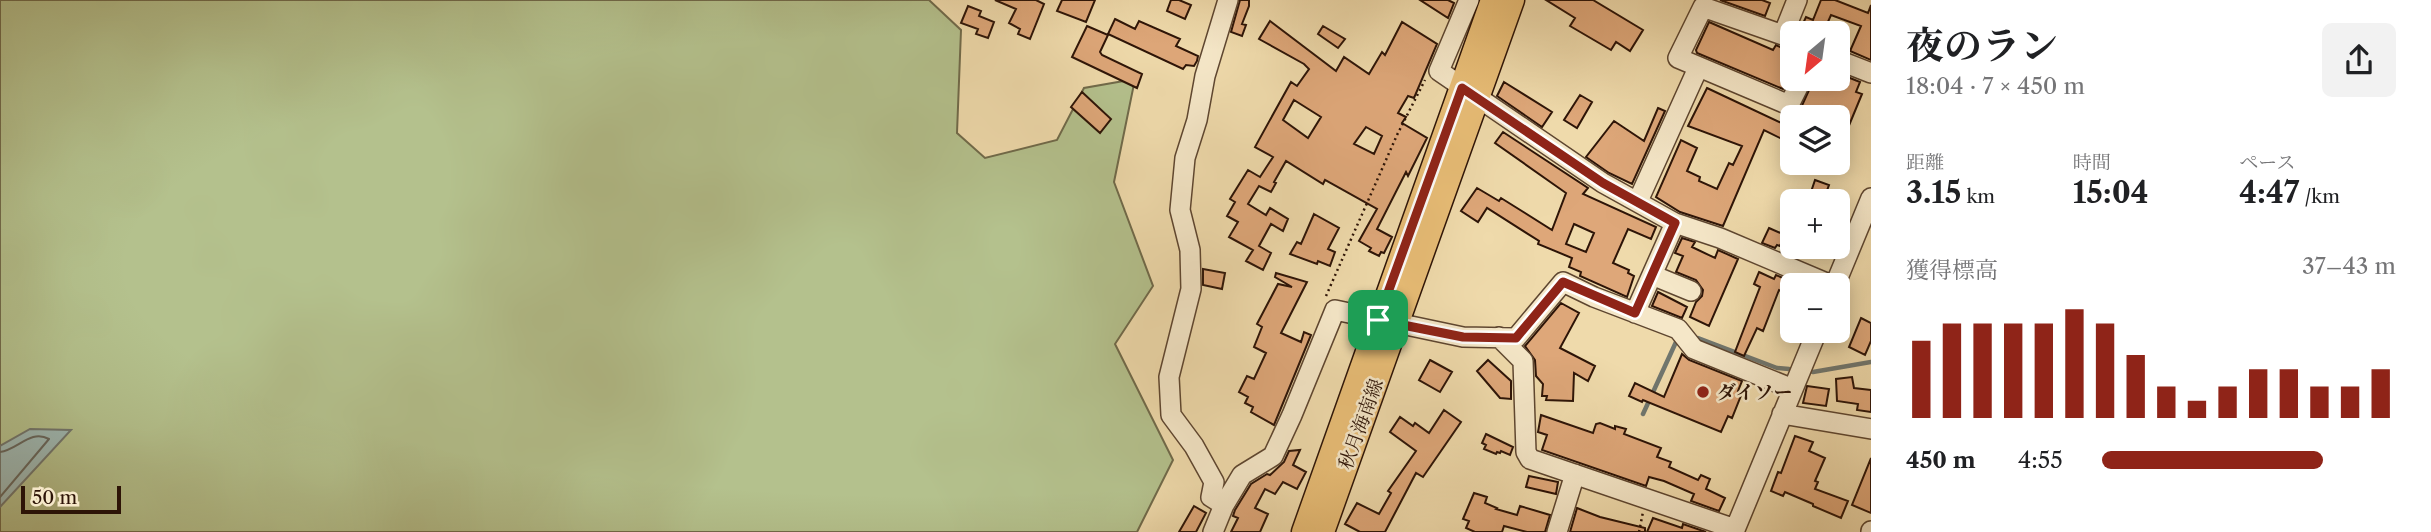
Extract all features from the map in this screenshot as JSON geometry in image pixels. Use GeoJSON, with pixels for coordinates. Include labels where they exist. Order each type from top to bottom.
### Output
{"type":"FeatureCollection","features":[{"type":"Feature","properties":{"kind":"main road","name":"秋月海南線"},"geometry":{"type":"LineString","coordinates":[[1470,93],[1493,0]]}},
{"type":"Feature","properties":{"kind":"main road","name":"秋月海南線"},"geometry":{"type":"LineString","coordinates":[[1304,532],[1388,321],[1470,93],[1512,0]]}},
{"type":"Feature","properties":{"kind":"main road","name":"秋月海南線"},"geometry":{"type":"LineString","coordinates":[[1322,532],[1388,321]]}},
{"type":"Feature","properties":{"kind":"street"},"geometry":{"type":"LineString","coordinates":[[1224,505],[1211,497],[1214,482],[1195,446],[1171,415],[1169,377],[1191,289],[1190,250],[1180,210],[1185,158],[1197,120],[1205,76],[1228,0]]}},
{"type":"Feature","properties":{"kind":"street"},"geometry":{"type":"LineString","coordinates":[[1469,0],[1439,71],[1603,183],[1675,223],[1720,238],[1804,273]]}},
{"type":"Feature","properties":{"kind":"street"},"geometry":{"type":"LineString","coordinates":[[1792,21],[1797,0]]}},
{"type":"Feature","properties":{"kind":"street"},"geometry":{"type":"LineString","coordinates":[[1780,35],[1703,7],[1678,58],[1789,105],[1796,91]]}},
{"type":"Feature","properties":{"kind":"street"},"geometry":{"type":"LineString","coordinates":[[1850,65],[1871,73]]}},
{"type":"Feature","properties":{"kind":"street"},"geometry":{"type":"LineString","coordinates":[[1638,201],[1698,68]]}},
{"type":"Feature","properties":{"kind":"street"},"geometry":{"type":"LineString","coordinates":[[1838,273],[1871,198]]}},
{"type":"Feature","properties":{"kind":"street"},"geometry":{"type":"LineString","coordinates":[[1635,313],[1675,223]]}},
{"type":"Feature","properties":{"kind":"street"},"geometry":{"type":"LineString","coordinates":[[1652,275],[1691,291]]}},
{"type":"Feature","properties":{"kind":"street"},"geometry":{"type":"LineString","coordinates":[[1213,532],[1224,505],[1242,475],[1273,456],[1335,310],[1463,337],[1516,338],[1563,282],[1678,330],[1694,349],[1793,389]]}},
{"type":"Feature","properties":{"kind":"street"},"geometry":{"type":"LineString","coordinates":[[1499,337],[1523,361],[1526,452],[1530,459],[1735,531],[1812,343]]}},
{"type":"Feature","properties":{"kind":"street"},"geometry":{"type":"LineString","coordinates":[[1782,414],[1871,429]]}},
{"type":"Feature","properties":{"kind":"street"},"geometry":{"type":"LineString","coordinates":[[1556,532],[1574,474]]}},
{"type":"Feature","properties":{"kind":"path"},"geometry":{"type":"LineString","coordinates":[[1335,310],[1325,296],[1338,264],[1397,135],[1428,76],[1439,71]]}},
{"type":"Feature","properties":{"kind":"green space"},"geometry":{"type":"Polygon","coordinates":[[[0,0],[929,0],[961,30],[957,133],[985,158],[1057,140],[1084,88],[1135,79],[1114,182],[1153,286],[1115,344],[1173,460],[1137,532],[0,532],[0,0]]]}},
{"type":"Feature","properties":{"kind":"water"},"geometry":{"type":"Polygon","coordinates":[[[30,429],[71,430],[0,507],[0,446],[30,429]]]}},
{"type":"Feature","properties":{"kind":"building"},"geometry":{"type":"Polygon","coordinates":[[[995,0],[1036,0],[1044,4],[1030,39],[1018,34],[1020,29],[1009,23],[1016,9],[995,0]]]}},
{"type":"Feature","properties":{"kind":"building"},"geometry":{"type":"Polygon","coordinates":[[[1062,0],[1095,0],[1086,22],[1057,11],[1062,0]]]}},
{"type":"Feature","properties":{"kind":"building"},"geometry":{"type":"Polygon","coordinates":[[[1171,0],[1191,5],[1185,19],[1167,11],[1171,0]]]}},
{"type":"Feature","properties":{"kind":"building"},"geometry":{"type":"Polygon","coordinates":[[[1240,0],[1249,0],[1242,24],[1246,25],[1242,36],[1231,32],[1240,0]]]}},
{"type":"Feature","properties":{"kind":"building"},"geometry":{"type":"Polygon","coordinates":[[[1420,0],[1448,0],[1454,3],[1448,18],[1420,0]]]}},
{"type":"Feature","properties":{"kind":"building"},"geometry":{"type":"Polygon","coordinates":[[[1546,0],[1593,0],[1643,30],[1630,51],[1616,42],[1611,50],[1570,26],[1575,18],[1546,0]]]}},
{"type":"Feature","properties":{"kind":"building"},"geometry":{"type":"Polygon","coordinates":[[[1720,0],[1762,0],[1770,3],[1765,16],[1720,0]]]}},
{"type":"Feature","properties":{"kind":"building"},"geometry":{"type":"Polygon","coordinates":[[[1821,0],[1835,0],[1868,13],[1871,5],[1871,60],[1850,51],[1861,26],[1831,15],[1828,21],[1804,21],[1806,17],[1813,20],[1821,0]]]}},
{"type":"Feature","properties":{"kind":"building"},"geometry":{"type":"Polygon","coordinates":[[[968,6],[981,11],[979,16],[994,22],[988,38],[976,34],[978,29],[961,23],[968,6]]]}},
{"type":"Feature","properties":{"kind":"building"},"geometry":{"type":"Polygon","coordinates":[[[1115,19],[1135,29],[1139,21],[1180,39],[1176,46],[1198,56],[1197,61],[1194,66],[1186,65],[1183,69],[1108,34],[1115,19]]]}},
{"type":"Feature","properties":{"kind":"building"},"geometry":{"type":"Polygon","coordinates":[[[1270,21],[1336,71],[1344,57],[1369,74],[1382,52],[1385,55],[1402,22],[1437,44],[1414,98],[1408,96],[1398,113],[1406,117],[1402,123],[1427,138],[1377,229],[1392,237],[1384,253],[1381,252],[1379,256],[1359,241],[1377,209],[1325,180],[1323,184],[1286,161],[1271,192],[1259,186],[1248,204],[1266,215],[1270,208],[1288,219],[1283,231],[1271,224],[1259,246],[1271,253],[1263,270],[1246,261],[1253,250],[1229,237],[1238,222],[1227,216],[1235,202],[1230,199],[1248,170],[1260,177],[1273,157],[1255,147],[1291,82],[1297,86],[1309,69],[1259,39],[1270,21]],[[1294,100],[1283,120],[1308,138],[1321,117],[1294,100]],[[1366,127],[1354,144],[1374,154],[1382,136],[1366,127]]]}},
{"type":"Feature","properties":{"kind":"building"},"geometry":{"type":"Polygon","coordinates":[[[1709,22],[1773,50],[1776,45],[1780,47],[1780,88],[1697,53],[1709,22]]]}},
{"type":"Feature","properties":{"kind":"building"},"geometry":{"type":"Polygon","coordinates":[[[1087,26],[1108,35],[1100,52],[1102,55],[1142,74],[1137,88],[1072,57],[1087,26]]]}},
{"type":"Feature","properties":{"kind":"building"},"geometry":{"type":"Polygon","coordinates":[[[1323,26],[1345,39],[1338,48],[1318,34],[1323,26]]]}},
{"type":"Feature","properties":{"kind":"building"},"geometry":{"type":"Polygon","coordinates":[[[1850,78],[1860,82],[1856,92],[1862,94],[1850,123],[1850,105],[1802,105],[1809,91],[1850,91],[1850,78]]]}},
{"type":"Feature","properties":{"kind":"building"},"geometry":{"type":"Polygon","coordinates":[[[1504,82],[1552,112],[1542,127],[1497,96],[1504,82]]]}},
{"type":"Feature","properties":{"kind":"building"},"geometry":{"type":"Polygon","coordinates":[[[1707,88],[1780,122],[1780,138],[1764,130],[1723,226],[1680,212],[1656,197],[1681,140],[1697,148],[1687,171],[1700,177],[1699,181],[1717,189],[1729,163],[1733,165],[1742,146],[1688,126],[1707,88]]]}},
{"type":"Feature","properties":{"kind":"building"},"geometry":{"type":"Polygon","coordinates":[[[1082,92],[1111,119],[1100,133],[1071,107],[1082,92]]]}},
{"type":"Feature","properties":{"kind":"building"},"geometry":{"type":"Polygon","coordinates":[[[1580,95],[1592,102],[1577,128],[1564,120],[1580,95]]]}},
{"type":"Feature","properties":{"kind":"building"},"geometry":{"type":"Polygon","coordinates":[[[1658,108],[1665,111],[1632,184],[1609,173],[1586,157],[1614,121],[1644,141],[1658,108]]]}},
{"type":"Feature","properties":{"kind":"building"},"geometry":{"type":"Polygon","coordinates":[[[1503,132],[1588,188],[1583,194],[1656,227],[1651,239],[1628,229],[1613,263],[1629,270],[1628,273],[1634,276],[1627,297],[1580,276],[1581,272],[1569,267],[1572,258],[1538,244],[1539,241],[1487,208],[1478,222],[1461,211],[1477,188],[1499,201],[1501,198],[1552,230],[1566,193],[1495,143],[1503,132]],[[1574,224],[1566,244],[1586,252],[1594,233],[1574,224]]]}},
{"type":"Feature","properties":{"kind":"building"},"geometry":{"type":"Polygon","coordinates":[[[1815,180],[1829,185],[1828,189],[1812,189],[1815,180]]]}},
{"type":"Feature","properties":{"kind":"building"},"geometry":{"type":"Polygon","coordinates":[[[1314,214],[1339,228],[1328,249],[1335,252],[1330,266],[1290,254],[1297,242],[1301,244],[1314,214]]]}},
{"type":"Feature","properties":{"kind":"building"},"geometry":{"type":"Polygon","coordinates":[[[1769,228],[1780,233],[1780,246],[1775,248],[1762,243],[1769,228]]]}},
{"type":"Feature","properties":{"kind":"building"},"geometry":{"type":"Polygon","coordinates":[[[1682,238],[1695,242],[1692,247],[1715,258],[1718,250],[1738,259],[1709,326],[1690,317],[1703,290],[1696,280],[1676,272],[1683,256],[1675,253],[1682,238]]]}},
{"type":"Feature","properties":{"kind":"building"},"geometry":{"type":"Polygon","coordinates":[[[1203,269],[1225,273],[1222,289],[1203,285],[1203,269]]]}},
{"type":"Feature","properties":{"kind":"building"},"geometry":{"type":"Polygon","coordinates":[[[1759,272],[1774,279],[1776,275],[1780,277],[1780,290],[1763,331],[1757,328],[1744,356],[1735,352],[1760,287],[1754,284],[1759,272]]]}},
{"type":"Feature","properties":{"kind":"building"},"geometry":{"type":"Polygon","coordinates":[[[1276,273],[1307,282],[1281,333],[1301,342],[1304,332],[1311,335],[1274,425],[1251,412],[1253,407],[1245,403],[1248,397],[1239,392],[1247,376],[1254,379],[1266,353],[1254,347],[1262,327],[1257,324],[1278,284],[1292,287],[1275,277],[1276,273]]]}},
{"type":"Feature","properties":{"kind":"building"},"geometry":{"type":"Polygon","coordinates":[[[1658,292],[1687,307],[1682,318],[1652,306],[1658,292]]]}},
{"type":"Feature","properties":{"kind":"building"},"geometry":{"type":"Polygon","coordinates":[[[1561,303],[1579,313],[1560,348],[1595,366],[1588,381],[1574,373],[1573,401],[1546,400],[1547,396],[1542,396],[1543,384],[1536,376],[1535,360],[1525,346],[1561,303]]]}},
{"type":"Feature","properties":{"kind":"building"},"geometry":{"type":"Polygon","coordinates":[[[1861,318],[1871,323],[1871,341],[1865,355],[1849,347],[1861,318]]]}},
{"type":"Feature","properties":{"kind":"building","name":"ダイソー"},"geometry":{"type":"Polygon","coordinates":[[[1682,354],[1689,360],[1742,381],[1738,391],[1742,393],[1732,418],[1728,416],[1721,432],[1629,396],[1635,383],[1664,397],[1682,354]]]}},
{"type":"Feature","properties":{"kind":"building"},"geometry":{"type":"Polygon","coordinates":[[[1430,360],[1452,372],[1440,392],[1419,380],[1430,360]]]}},
{"type":"Feature","properties":{"kind":"building"},"geometry":{"type":"Polygon","coordinates":[[[1488,360],[1511,381],[1511,399],[1500,398],[1477,371],[1488,360]]]}},
{"type":"Feature","properties":{"kind":"building"},"geometry":{"type":"Polygon","coordinates":[[[1852,377],[1854,388],[1871,390],[1871,412],[1857,410],[1858,404],[1837,401],[1836,379],[1852,377]]]}},
{"type":"Feature","properties":{"kind":"building"},"geometry":{"type":"Polygon","coordinates":[[[1807,386],[1829,389],[1826,406],[1803,403],[1807,386]]]}},
{"type":"Feature","properties":{"kind":"building"},"geometry":{"type":"Polygon","coordinates":[[[1444,410],[1461,422],[1423,477],[1416,473],[1385,532],[1360,532],[1345,524],[1357,503],[1379,514],[1391,493],[1388,491],[1416,451],[1390,432],[1400,417],[1429,433],[1444,410]]]}},
{"type":"Feature","properties":{"kind":"building"},"geometry":{"type":"Polygon","coordinates":[[[1541,415],[1593,433],[1596,424],[1600,423],[1615,429],[1615,426],[1626,429],[1624,434],[1661,448],[1657,457],[1671,462],[1669,467],[1698,480],[1701,475],[1710,479],[1706,489],[1725,498],[1719,511],[1691,501],[1694,494],[1664,481],[1649,477],[1646,486],[1542,450],[1547,435],[1538,432],[1541,415]]]}},
{"type":"Feature","properties":{"kind":"building"},"geometry":{"type":"Polygon","coordinates":[[[1486,434],[1513,447],[1510,455],[1501,451],[1496,454],[1484,449],[1486,445],[1482,443],[1486,434]]]}},
{"type":"Feature","properties":{"kind":"building"},"geometry":{"type":"Polygon","coordinates":[[[1795,436],[1813,442],[1809,451],[1825,458],[1815,481],[1818,482],[1815,489],[1848,501],[1841,518],[1785,492],[1783,496],[1771,491],[1795,436]]]}},
{"type":"Feature","properties":{"kind":"building"},"geometry":{"type":"Polygon","coordinates":[[[1300,450],[1293,465],[1306,472],[1297,489],[1283,482],[1275,494],[1265,489],[1255,508],[1268,514],[1260,532],[1231,532],[1238,518],[1233,516],[1235,510],[1251,484],[1267,474],[1270,475],[1284,462],[1289,451],[1300,450]]]}},
{"type":"Feature","properties":{"kind":"building"},"geometry":{"type":"Polygon","coordinates":[[[1871,458],[1871,513],[1852,505],[1871,458]]]}},
{"type":"Feature","properties":{"kind":"building"},"geometry":{"type":"Polygon","coordinates":[[[1529,476],[1558,482],[1556,494],[1526,487],[1529,476]]]}},
{"type":"Feature","properties":{"kind":"building"},"geometry":{"type":"Polygon","coordinates":[[[1474,493],[1487,497],[1485,503],[1496,509],[1517,515],[1520,506],[1550,515],[1545,532],[1527,532],[1504,526],[1502,532],[1475,532],[1466,528],[1469,521],[1463,519],[1474,493]]]}},
{"type":"Feature","properties":{"kind":"building"},"geometry":{"type":"Polygon","coordinates":[[[1194,506],[1206,513],[1196,532],[1179,532],[1194,506]]]}},
{"type":"Feature","properties":{"kind":"building"},"geometry":{"type":"Polygon","coordinates":[[[1577,508],[1600,517],[1645,528],[1645,532],[1570,532],[1577,508]]]}},
{"type":"Feature","properties":{"kind":"building"},"geometry":{"type":"Polygon","coordinates":[[[1653,518],[1682,528],[1683,524],[1706,532],[1647,532],[1653,518]]]}},
{"type":"Feature","properties":{"kind":"waterway"},"geometry":{"type":"LineString","coordinates":[[1698,338],[1777,368],[1789,369]]}},
{"type":"Feature","properties":{"kind":"waterway"},"geometry":{"type":"LineString","coordinates":[[1643,414],[1676,342]]}},
{"type":"Feature","properties":{"kind":"waterway"},"geometry":{"type":"LineString","coordinates":[[1813,372],[1871,362]]}},
{"type":"Feature","properties":{"kind":"place","name":"ダイソー"},"geometry":{"type":"Point","coordinates":[1703,392]}},
{"type":"Feature","properties":{"kind":"route"},"geometry":{"type":"LineString","coordinates":[[1462,88],[1603,183],[1675,223],[1635,313],[1563,282],[1516,338],[1463,337],[1378,320],[1462,88]]}}]}
